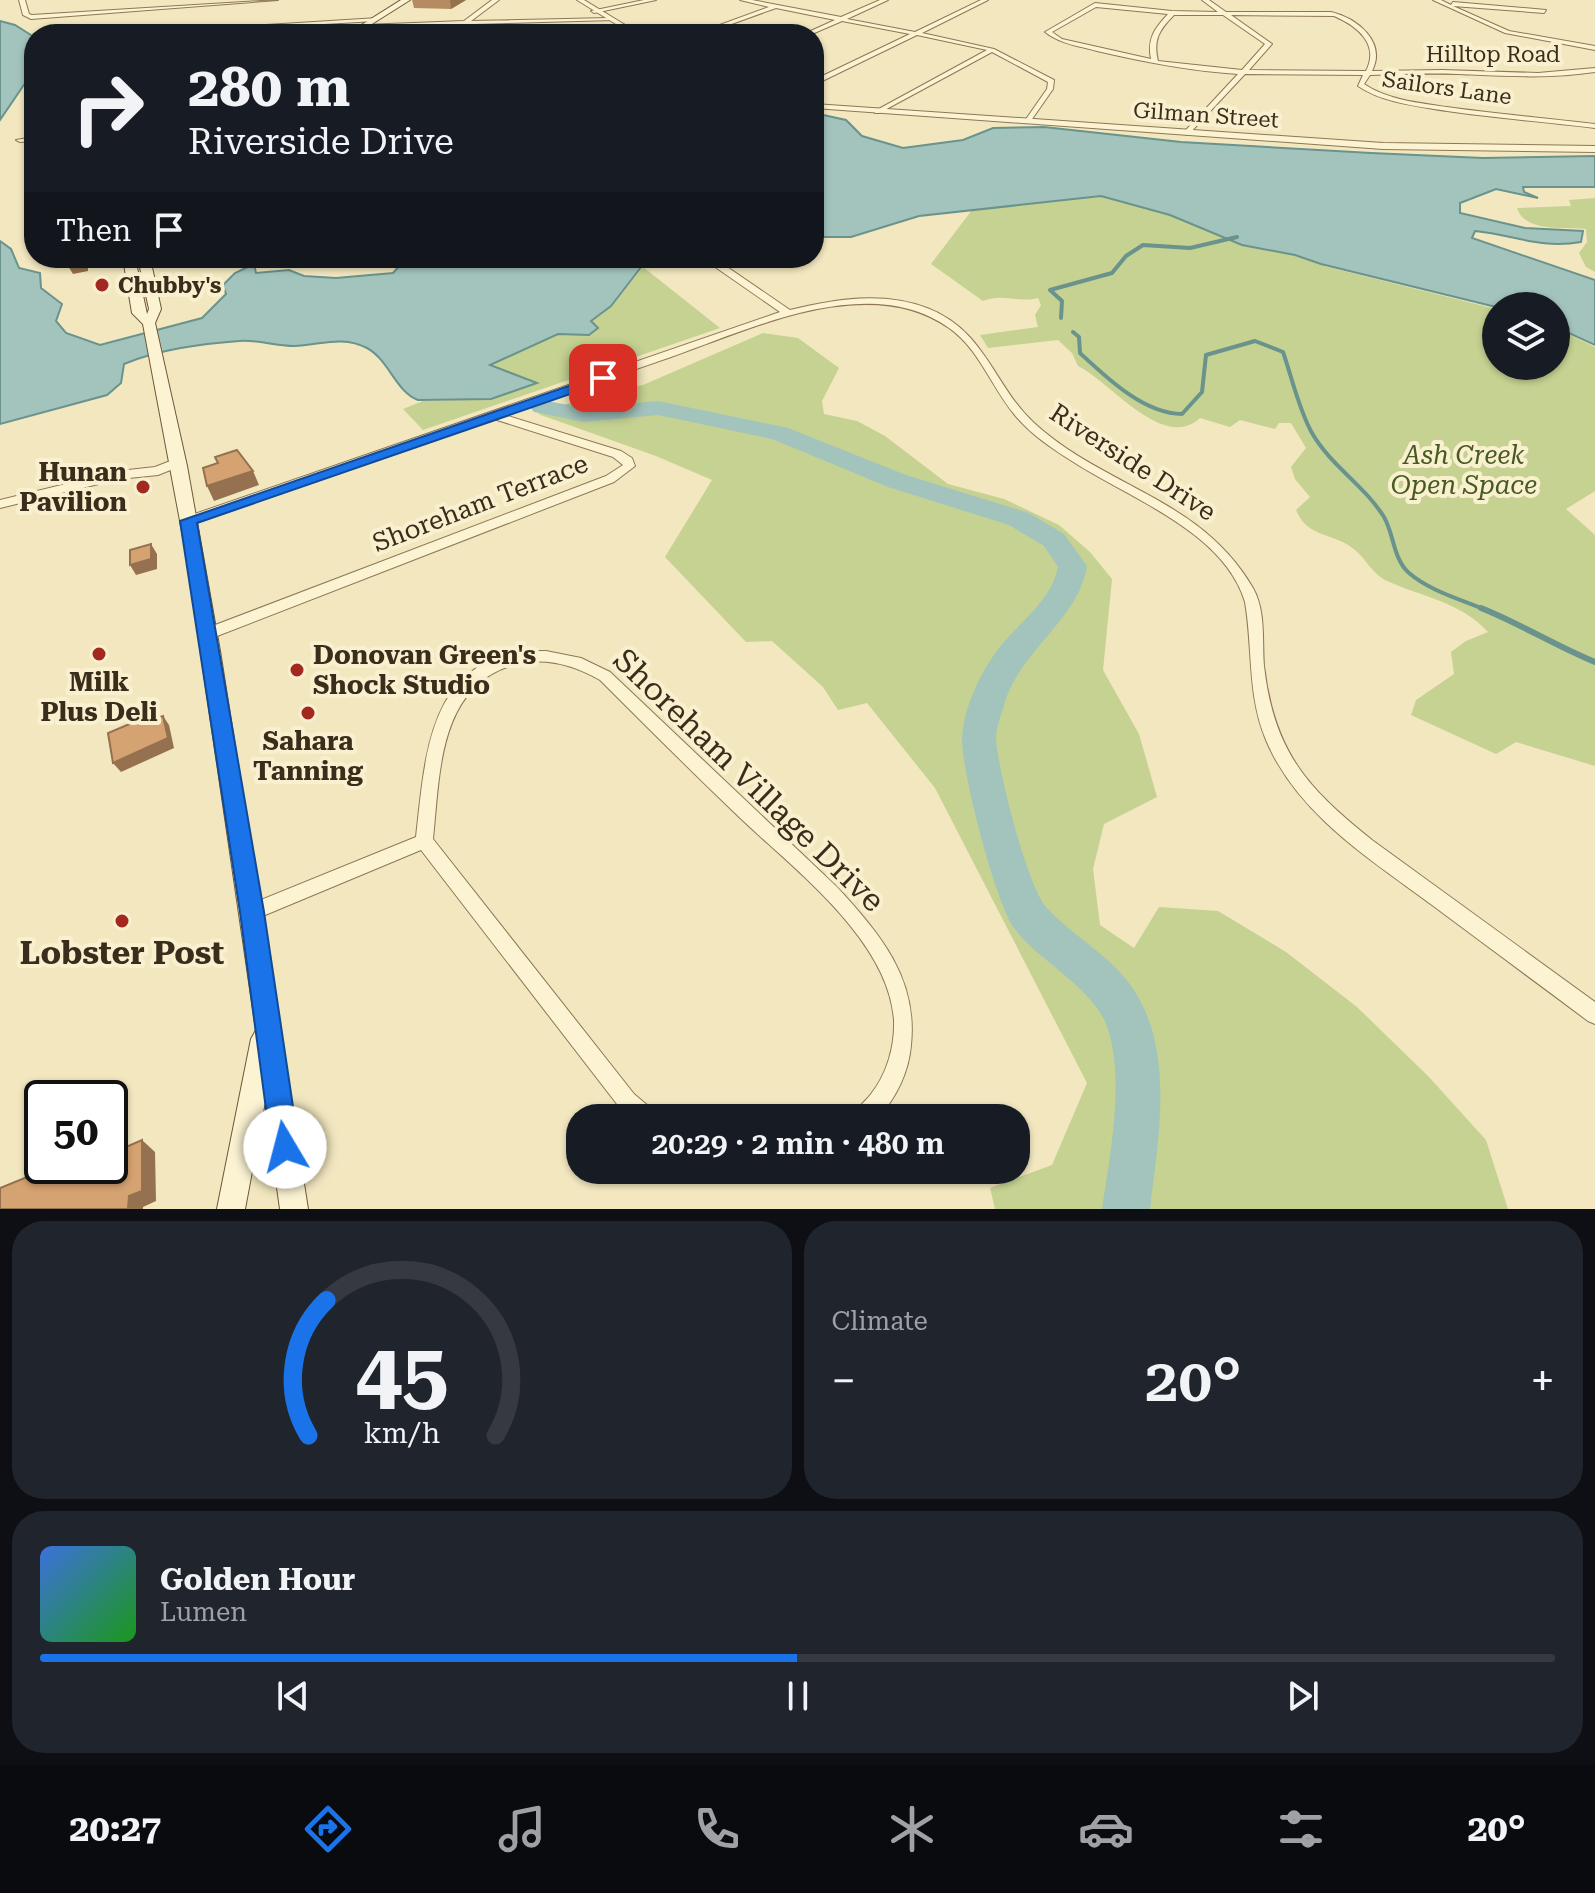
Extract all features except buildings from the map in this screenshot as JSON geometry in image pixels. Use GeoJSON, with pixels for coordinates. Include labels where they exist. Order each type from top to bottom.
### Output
{"type":"FeatureCollection","features":[{"type":"Feature","properties":{"kind":"main road"},"geometry":{"type":"LineString","coordinates":[[375,24],[406,0]]}},
{"type":"Feature","properties":{"kind":"main road"},"geometry":{"type":"LineString","coordinates":[[369,24],[415,0]]}},
{"type":"Feature","properties":{"kind":"main road"},"geometry":{"type":"LineString","coordinates":[[131,268],[138,313],[150,325]]}},
{"type":"Feature","properties":{"kind":"main road"},"geometry":{"type":"LineString","coordinates":[[146,268],[155,309],[150,325],[178,462],[207,634],[252,912],[294,1209]]}},
{"type":"Feature","properties":{"kind":"main road"},"geometry":{"type":"LineString","coordinates":[[231,1209],[268,1022]]}},
{"type":"Feature","properties":{"kind":"street"},"geometry":{"type":"LineString","coordinates":[[22,0],[26,15],[34,16],[275,0]]}},
{"type":"Feature","properties":{"kind":"street"},"geometry":{"type":"LineString","coordinates":[[465,23],[496,0]]}},
{"type":"Feature","properties":{"kind":"street"},"geometry":{"type":"LineString","coordinates":[[580,0],[618,24]]}},
{"type":"Feature","properties":{"kind":"street"},"geometry":{"type":"LineString","coordinates":[[594,11],[653,0]]}},
{"type":"Feature","properties":{"kind":"street"},"geometry":{"type":"LineString","coordinates":[[743,0],[992,50],[1052,81],[1050,89],[1027,120]]}},
{"type":"Feature","properties":{"kind":"street"},"geometry":{"type":"LineString","coordinates":[[726,24],[792,0]]}},
{"type":"Feature","properties":{"kind":"street"},"geometry":{"type":"LineString","coordinates":[[824,27],[885,0]]}},
{"type":"Feature","properties":{"kind":"street"},"geometry":{"type":"LineString","coordinates":[[824,78],[985,0]]}},
{"type":"Feature","properties":{"kind":"street"},"geometry":{"type":"LineString","coordinates":[[1188,133],[1269,44],[1205,0]]}},
{"type":"Feature","properties":{"kind":"street"},"geometry":{"type":"LineString","coordinates":[[1436,0],[1507,32],[1595,48]]}},
{"type":"Feature","properties":{"kind":"street"},"geometry":{"type":"LineString","coordinates":[[1094,3],[1172,13],[1224,12]]}},
{"type":"Feature","properties":{"kind":"street","name":"Hilltop Road"},"geometry":{"type":"LineString","coordinates":[[1094,3],[1053,26],[1048,32],[1050,36],[1155,62],[1247,71],[1551,73],[1595,70]]}},
{"type":"Feature","properties":{"kind":"street"},"geometry":{"type":"LineString","coordinates":[[1445,5],[1544,11]]}},
{"type":"Feature","properties":{"kind":"street","name":"Sailors Lane"},"geometry":{"type":"LineString","coordinates":[[1224,12],[1341,16],[1373,42],[1376,56],[1360,85],[1363,90],[1381,98],[1595,126]]}},
{"type":"Feature","properties":{"kind":"street"},"geometry":{"type":"LineString","coordinates":[[1155,62],[1150,51],[1155,31],[1172,13]]}},
{"type":"Feature","properties":{"kind":"street"},"geometry":{"type":"LineString","coordinates":[[326,24],[610,20]]}},
{"type":"Feature","properties":{"kind":"street"},"geometry":{"type":"LineString","coordinates":[[877,112],[992,50]]}},
{"type":"Feature","properties":{"kind":"street","name":"Gilman Street"},"geometry":{"type":"LineString","coordinates":[[824,107],[1430,148],[1595,149]]}},
{"type":"Feature","properties":{"kind":"street"},"geometry":{"type":"LineString","coordinates":[[20,140],[24,140]]}},
{"type":"Feature","properties":{"kind":"street"},"geometry":{"type":"LineString","coordinates":[[723,268],[788,313]]}},
{"type":"Feature","properties":{"kind":"street","name":"Riverside Drive"},"geometry":{"type":"LineString","coordinates":[[188,521],[788,313],[834,302],[865,301],[912,307],[941,318],[971,342],[1010,403],[1044,437],[1081,462],[1197,527],[1220,549],[1250,593],[1261,709],[1269,736],[1291,772],[1319,804],[1394,867],[1595,1014]]}},
{"type":"Feature","properties":{"kind":"street","name":"Shoreham Terrace"},"geometry":{"type":"LineString","coordinates":[[207,634],[610,479],[629,466],[628,461],[617,454],[493,415]]}},
{"type":"Feature","properties":{"kind":"street"},"geometry":{"type":"LineString","coordinates":[[0,504],[119,475],[140,475],[178,462]]}},
{"type":"Feature","properties":{"kind":"street","name":"Shoreham Village Drive"},"geometry":{"type":"LineString","coordinates":[[424,841],[446,710],[458,690],[481,670],[511,658],[569,657],[590,666],[605,676],[856,920],[876,945],[894,978],[902,1010],[904,1040],[892,1083],[875,1104]]}},
{"type":"Feature","properties":{"kind":"street"},"geometry":{"type":"LineString","coordinates":[[252,912],[424,841],[630,1104]]}},
{"type":"Feature","properties":{"kind":"green space","name":"Ash Creek Open Space"},"geometry":{"type":"Polygon","coordinates":[[[1105,194],[1324,262],[1324,266],[1482,306],[1482,380],[1570,380],[1570,335],[1595,347],[1595,491],[1566,509],[1595,535],[1595,766],[1516,742],[1496,754],[1411,715],[1416,700],[1454,674],[1451,652],[1466,641],[1488,632],[1453,606],[1385,580],[1347,544],[1307,526],[1296,510],[1310,497],[1295,479],[1291,467],[1306,448],[1291,423],[1279,423],[1275,429],[1240,420],[1230,427],[1200,418],[1185,426],[1170,426],[1138,411],[1078,366],[1072,353],[1058,340],[988,348],[980,335],[1038,327],[1035,315],[1041,305],[1038,298],[983,301],[931,264],[974,208],[1105,194]]]}},
{"type":"Feature","properties":{"kind":"green space"},"geometry":{"type":"Polygon","coordinates":[[[1595,198],[1595,272],[1586,267],[1579,253],[1587,242],[1586,229],[1537,225],[1528,222],[1517,208],[1571,206],[1569,200],[1595,198]]]}},
{"type":"Feature","properties":{"kind":"green space"},"geometry":{"type":"Polygon","coordinates":[[[644,268],[720,328],[423,430],[403,409],[423,401],[492,399],[536,383],[489,365],[559,334],[589,335],[598,328],[591,322],[612,306],[644,268]]]}},
{"type":"Feature","properties":{"kind":"green space"},"geometry":{"type":"Polygon","coordinates":[[[763,333],[798,338],[839,368],[822,401],[824,414],[857,421],[885,436],[948,484],[1004,499],[1059,525],[1090,552],[1112,579],[1103,670],[1139,734],[1157,797],[1104,824],[1093,869],[1100,925],[1134,948],[1159,907],[1218,911],[1286,952],[1357,1007],[1429,1077],[1486,1140],[1508,1209],[995,1209],[990,1188],[1001,1184],[1030,1184],[1030,1173],[1052,1165],[1087,1083],[935,788],[867,703],[838,710],[823,687],[772,641],[746,642],[665,557],[712,480],[656,456],[538,414],[596,394],[643,385],[763,333]]]}},
{"type":"Feature","properties":{"kind":"water"},"geometry":{"type":"Polygon","coordinates":[[[0,21],[24,31],[24,85],[0,120],[0,21]]]}},
{"type":"Feature","properties":{"kind":"water"},"geometry":{"type":"Polygon","coordinates":[[[824,115],[846,120],[862,136],[903,148],[963,140],[993,128],[1044,127],[1181,142],[1371,153],[1483,158],[1595,156],[1595,187],[1523,187],[1524,192],[1538,198],[1496,189],[1460,203],[1460,213],[1525,228],[1583,231],[1581,242],[1566,244],[1540,243],[1475,231],[1472,238],[1595,280],[1595,345],[1570,333],[1570,292],[1482,292],[1482,304],[1295,255],[1242,245],[1170,215],[1101,196],[919,216],[851,237],[824,237],[824,115]]]}},
{"type":"Feature","properties":{"kind":"water"},"geometry":{"type":"Polygon","coordinates":[[[0,241],[11,249],[19,268],[40,273],[41,288],[62,304],[56,321],[66,333],[100,345],[202,318],[226,294],[223,285],[246,268],[255,268],[256,273],[289,270],[304,276],[336,278],[393,273],[397,268],[640,268],[611,306],[591,321],[598,328],[589,335],[558,334],[490,365],[537,383],[491,399],[418,400],[404,390],[375,353],[358,344],[340,341],[294,346],[245,341],[152,354],[124,364],[121,383],[107,395],[0,424],[0,241]]]}},
{"type":"Feature","properties":{"kind":"waterway"},"geometry":{"type":"LineString","coordinates":[[1061,318],[1062,301],[1050,290],[1112,273],[1126,256],[1143,245],[1190,248],[1237,237]]}},
{"type":"Feature","properties":{"kind":"waterway"},"geometry":{"type":"LineString","coordinates":[[1073,332],[1079,337],[1080,353],[1127,393],[1154,408],[1182,414],[1202,392],[1206,355],[1255,341],[1283,352],[1299,404],[1312,433],[1328,456],[1384,517],[1404,567],[1426,585],[1481,608]]}},
{"type":"Feature","properties":{"kind":"waterway"},"geometry":{"type":"LineString","coordinates":[[542,407],[584,415],[658,408],[779,433],[897,481],[1019,519],[1054,540],[1073,566],[1069,588],[1011,655],[992,687],[979,736],[991,812],[1028,916],[1081,963],[1122,1008],[1138,1056],[1133,1158],[1126,1209]]}},
{"type":"Feature","properties":{"kind":"waterway"},"geometry":{"type":"LineString","coordinates":[[1481,608],[1486,610]]}},
{"type":"Feature","properties":{"kind":"waterway"},"geometry":{"type":"LineString","coordinates":[[1481,608],[1595,662]]}},
{"type":"Feature","properties":{"kind":"place","name":"Chubby's"},"geometry":{"type":"Point","coordinates":[102,285]}},
{"type":"Feature","properties":{"kind":"place","name":"Hunan Pavilion"},"geometry":{"type":"Point","coordinates":[143,487]}},
{"type":"Feature","properties":{"kind":"place","name":"Milk Plus Deli"},"geometry":{"type":"Point","coordinates":[99,654]}},
{"type":"Feature","properties":{"kind":"place","name":"Donovan Green's Shock Studio"},"geometry":{"type":"Point","coordinates":[297,670]}},
{"type":"Feature","properties":{"kind":"place","name":"Sahara Tanning"},"geometry":{"type":"Point","coordinates":[308,713]}},
{"type":"Feature","properties":{"kind":"place","name":"Lobster Post"},"geometry":{"type":"Point","coordinates":[122,921]}},
{"type":"Feature","properties":{"kind":"route"},"geometry":{"type":"LineString","coordinates":[[285,1147],[252,912],[188,521],[603,378]]}}]}
